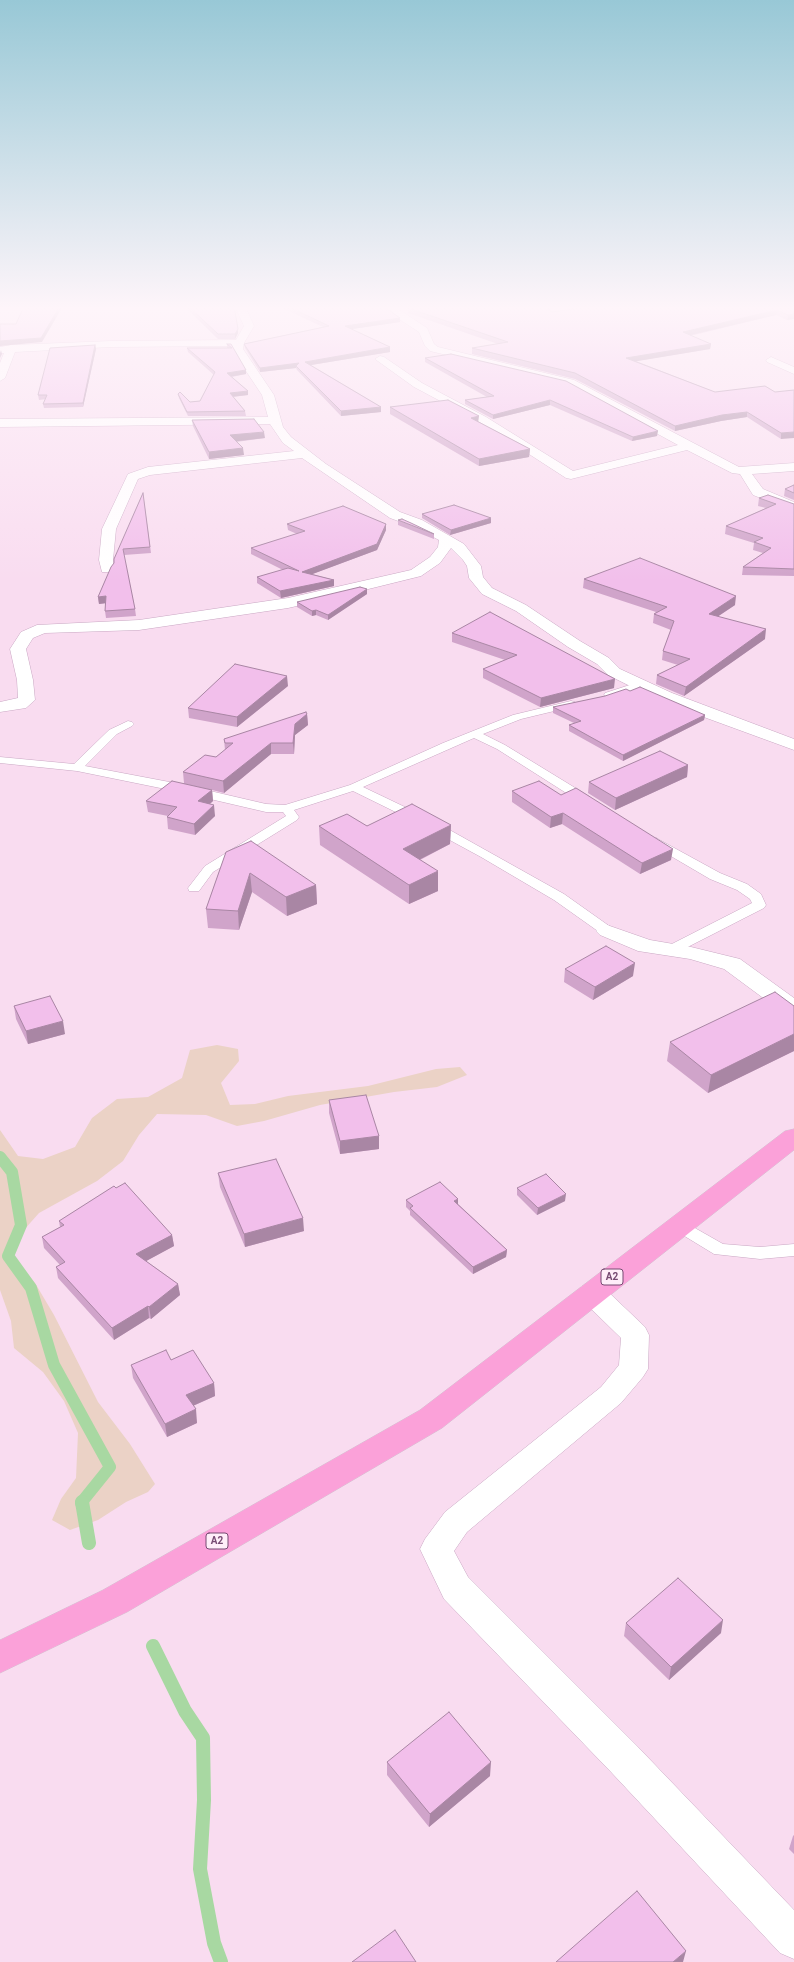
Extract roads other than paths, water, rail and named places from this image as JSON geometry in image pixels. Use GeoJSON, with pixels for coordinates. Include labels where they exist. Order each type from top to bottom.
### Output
{"type":"FeatureCollection","features":[{"type":"Feature","properties":{"kind":"main road","name":"A2"},"geometry":{"type":"LineString","coordinates":[[0,1657],[115,1601],[431,1419],[794,1137]]}},
{"type":"Feature","properties":{"kind":"street"},"geometry":{"type":"LineString","coordinates":[[269,398],[277,427],[287,440],[322,467],[395,515],[417,523],[446,538],[459,547],[474,566],[476,578],[487,591],[521,608],[574,644],[603,661],[614,672],[666,697],[755,728],[794,745]]}},
{"type":"Feature","properties":{"kind":"street"},"geometry":{"type":"LineString","coordinates":[[442,398],[482,419],[570,475],[689,446]]}},
{"type":"Feature","properties":{"kind":"street"},"geometry":{"type":"LineString","coordinates":[[599,398],[736,470],[744,471],[794,466]]}},
{"type":"Feature","properties":{"kind":"street"},"geometry":{"type":"LineString","coordinates":[[0,423],[274,420]]}},
{"type":"Feature","properties":{"kind":"street"},"geometry":{"type":"LineString","coordinates":[[107,569],[106,560],[109,529],[133,477],[148,471],[304,454]]}},
{"type":"Feature","properties":{"kind":"street"},"geometry":{"type":"LineString","coordinates":[[744,471],[758,492],[794,507]]}},
{"type":"Feature","properties":{"kind":"street"},"geometry":{"type":"LineString","coordinates":[[0,707],[20,704],[27,700],[25,680],[18,649],[27,635],[42,628],[139,626],[288,603],[332,594],[416,573],[435,560],[445,547],[446,538]]}},
{"type":"Feature","properties":{"kind":"street"},"geometry":{"type":"LineString","coordinates":[[607,931],[646,946],[691,953],[732,964],[794,1008]]}},
{"type":"Feature","properties":{"kind":"street"},"geometry":{"type":"LineString","coordinates":[[592,1293],[635,1335],[633,1369],[611,1395],[456,1522],[436,1549],[456,1588],[624,1759],[794,1939]]}},
{"type":"Feature","properties":{"kind":"lane"},"geometry":{"type":"LineString","coordinates":[[600,698],[639,684]]}},
{"type":"Feature","properties":{"kind":"lane"},"geometry":{"type":"LineString","coordinates":[[0,760],[77,768],[180,788],[266,808],[286,809],[354,787],[447,745],[476,735],[516,717],[580,703]]}},
{"type":"Feature","properties":{"kind":"lane"},"geometry":{"type":"LineString","coordinates":[[77,768],[113,732],[128,724]]}},
{"type":"Feature","properties":{"kind":"lane"},"geometry":{"type":"LineString","coordinates":[[476,735],[501,747],[593,805]]}},
{"type":"Feature","properties":{"kind":"lane"},"geometry":{"type":"LineString","coordinates":[[354,787],[426,822],[486,854],[559,897],[607,931]]}},
{"type":"Feature","properties":{"kind":"lane"},"geometry":{"type":"LineString","coordinates":[[194,888],[209,869],[293,817],[286,809]]}},
{"type":"Feature","properties":{"kind":"lane"},"geometry":{"type":"LineString","coordinates":[[645,836],[715,876],[742,887],[756,897],[758,905],[671,950]]}},
{"type":"Feature","properties":{"kind":"lane"},"geometry":{"type":"LineString","coordinates":[[679,1225],[720,1250],[760,1253],[794,1250]]}},
{"type":"Feature","properties":{"kind":"waterway"},"geometry":{"type":"LineString","coordinates":[[0,1157],[12,1172],[21,1225],[8,1256],[31,1288],[54,1365],[110,1467],[81,1503]]}},
{"type":"Feature","properties":{"kind":"waterway"},"geometry":{"type":"LineString","coordinates":[[82,1502],[89,1543]]}},
{"type":"Feature","properties":{"kind":"waterway"},"geometry":{"type":"LineString","coordinates":[[153,1646],[185,1711],[203,1738],[204,1800],[200,1869],[214,1943],[221,1962]]}}]}
